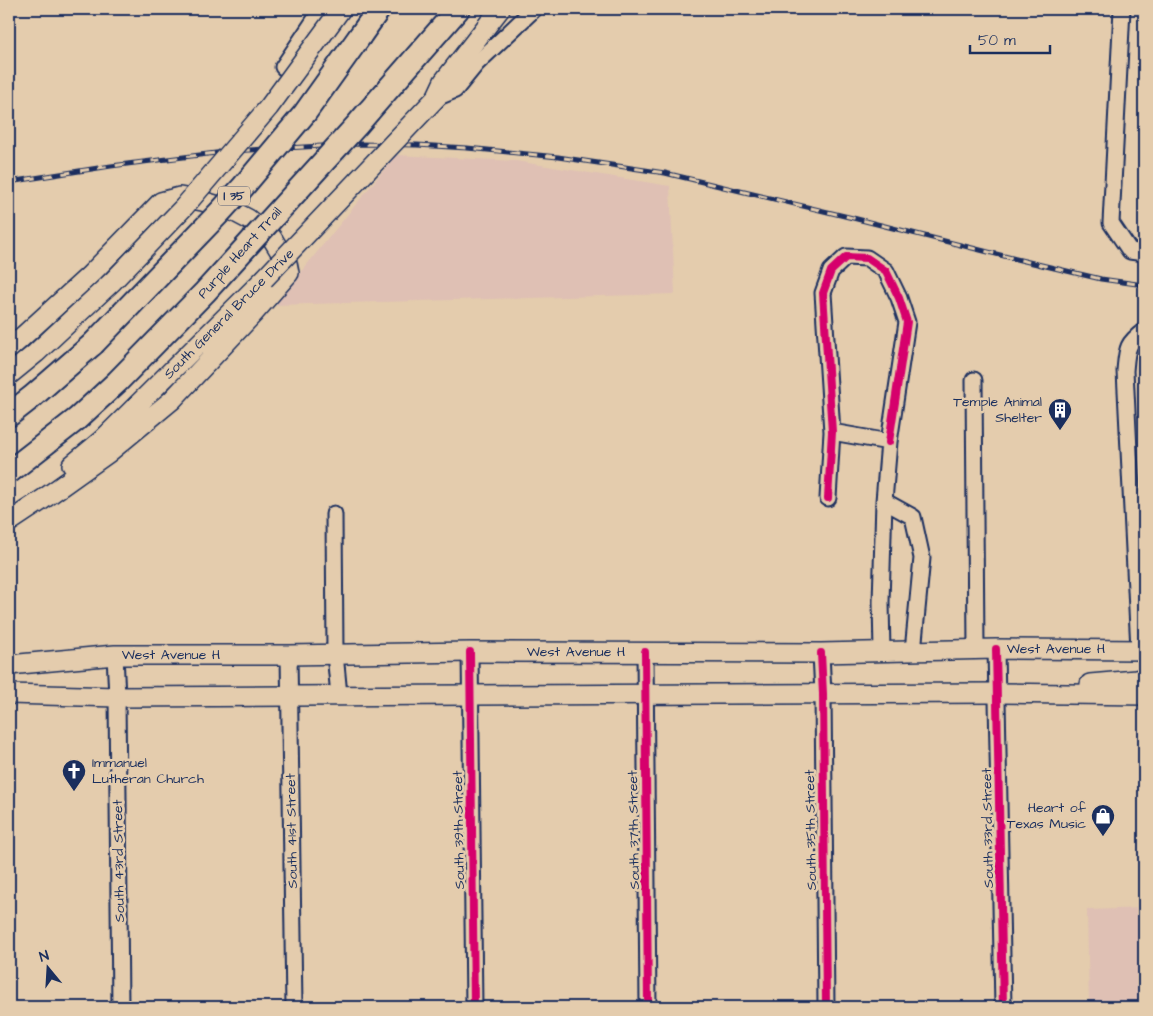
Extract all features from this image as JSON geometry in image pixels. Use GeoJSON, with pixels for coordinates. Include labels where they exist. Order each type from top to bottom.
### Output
{"type":"FeatureCollection","features":[{"type":"Feature","properties":{"kind":"highway","name":"I 35"},"geometry":{"type":"LineString","coordinates":[[9,415],[93,344],[242,188],[305,113],[379,9]]}},
{"type":"Feature","properties":{"kind":"highway","name":"Purple Heart Trail"},"geometry":{"type":"LineString","coordinates":[[9,472],[77,419],[162,337],[205,292],[369,111],[446,9]]}},
{"type":"Feature","properties":{"kind":"highway"},"geometry":{"type":"LineString","coordinates":[[369,111],[458,9]]}},
{"type":"Feature","properties":{"kind":"main road"},"geometry":{"type":"LineString","coordinates":[[9,375],[36,353],[113,282],[184,207],[269,107],[341,9]]}},
{"type":"Feature","properties":{"kind":"main road","name":"South General Bruce Drive"},"geometry":{"type":"LineString","coordinates":[[9,516],[102,440],[264,279],[436,98],[444,81],[500,9]]}},
{"type":"Feature","properties":{"kind":"main road"},"geometry":{"type":"LineString","coordinates":[[9,350],[89,276],[160,202],[180,197],[202,200],[229,209],[248,219],[272,238],[287,263],[289,273],[172,400],[108,453],[9,522]]}},
{"type":"Feature","properties":{"kind":"main road","name":"West Avenue H"},"geometry":{"type":"LineString","coordinates":[[9,665],[115,654],[289,656],[470,652],[821,653],[996,649],[1142,650]]}},
{"type":"Feature","properties":{"kind":"main road"},"geometry":{"type":"LineString","coordinates":[[1071,694],[1085,685],[1144,678]]}},
{"type":"Feature","properties":{"kind":"main road"},"geometry":{"type":"LineString","coordinates":[[9,694],[117,697],[998,693],[1144,695]]}},
{"type":"Feature","properties":{"kind":"street"},"geometry":{"type":"LineString","coordinates":[[284,67],[322,9]]}},
{"type":"Feature","properties":{"kind":"street","name":"South General Bruce Drive"},"geometry":{"type":"LineString","coordinates":[[436,98],[455,90],[477,63],[534,9]]}},
{"type":"Feature","properties":{"kind":"street"},"geometry":{"type":"LineString","coordinates":[[1122,9],[1111,223],[1130,251],[1144,254]]}},
{"type":"Feature","properties":{"kind":"street"},"geometry":{"type":"LineString","coordinates":[[828,498],[832,432],[823,292],[830,271],[846,257],[867,258],[886,272],[899,298],[907,322],[889,442],[884,501],[881,602],[882,652]]}},
{"type":"Feature","properties":{"kind":"street"},"geometry":{"type":"LineString","coordinates":[[1142,650],[1125,371],[1127,348],[1134,338],[1144,331]]}},
{"type":"Feature","properties":{"kind":"street"},"geometry":{"type":"LineString","coordinates":[[974,380],[976,650]]}},
{"type":"Feature","properties":{"kind":"street"},"geometry":{"type":"LineString","coordinates":[[832,432],[889,442]]}},
{"type":"Feature","properties":{"kind":"street"},"geometry":{"type":"LineString","coordinates":[[884,501],[913,516],[922,558],[913,651]]}},
{"type":"Feature","properties":{"kind":"street"},"geometry":{"type":"LineString","coordinates":[[334,514],[335,654],[339,696]]}},
{"type":"Feature","properties":{"kind":"street","name":"South 33rd Street"},"geometry":{"type":"LineString","coordinates":[[996,649],[1003,1007]]}},
{"type":"Feature","properties":{"kind":"street","name":"South 39th Street"},"geometry":{"type":"LineString","coordinates":[[470,652],[474,1007]]}},
{"type":"Feature","properties":{"kind":"street","name":"South 37th Street"},"geometry":{"type":"LineString","coordinates":[[645,652],[648,1007]]}},
{"type":"Feature","properties":{"kind":"street","name":"South 35th Street"},"geometry":{"type":"LineString","coordinates":[[821,653],[826,1007]]}},
{"type":"Feature","properties":{"kind":"street","name":"South 43rd Street"},"geometry":{"type":"LineString","coordinates":[[115,654],[120,1007]]}},
{"type":"Feature","properties":{"kind":"street","name":"South 41st Street"},"geometry":{"type":"LineString","coordinates":[[289,656],[294,1007]]}},
{"type":"Feature","properties":{"kind":"shaded area"},"geometry":{"type":"Polygon","coordinates":[[[396,155],[516,161],[670,186],[675,294],[274,305],[396,155]]]}},
{"type":"Feature","properties":{"kind":"shaded area"},"geometry":{"type":"Polygon","coordinates":[[[1144,908],[1144,1007],[1089,1007],[1087,910],[1144,908]]]}},
{"type":"Feature","properties":{"kind":"railway"},"geometry":{"type":"LineString","coordinates":[[9,182],[111,166],[232,151],[359,144],[467,148],[558,157],[665,173],[1101,279],[1144,285]]}},
{"type":"Feature","properties":{"kind":"cycle path"},"geometry":{"type":"LineString","coordinates":[[828,498],[832,432],[823,293],[831,271],[846,257],[867,258],[886,271],[899,298],[907,322],[889,442]]}},
{"type":"Feature","properties":{"kind":"cycle path"},"geometry":{"type":"LineString","coordinates":[[996,649],[1003,1007]]}},
{"type":"Feature","properties":{"kind":"cycle path"},"geometry":{"type":"LineString","coordinates":[[470,652],[474,1007]]}},
{"type":"Feature","properties":{"kind":"cycle path"},"geometry":{"type":"LineString","coordinates":[[645,652],[648,1007]]}},
{"type":"Feature","properties":{"kind":"cycle path"},"geometry":{"type":"LineString","coordinates":[[821,653],[826,1007]]}},
{"type":"Feature","properties":{"kind":"place","name":"Temple Animal Shelter"},"geometry":{"type":"Point","coordinates":[1060,431]}},
{"type":"Feature","properties":{"kind":"place","name":"Immanuel Lutheran Church"},"geometry":{"type":"Point","coordinates":[74,792]}},
{"type":"Feature","properties":{"kind":"place","name":"Heart of Texas Music"},"geometry":{"type":"Point","coordinates":[1103,837]}}]}
